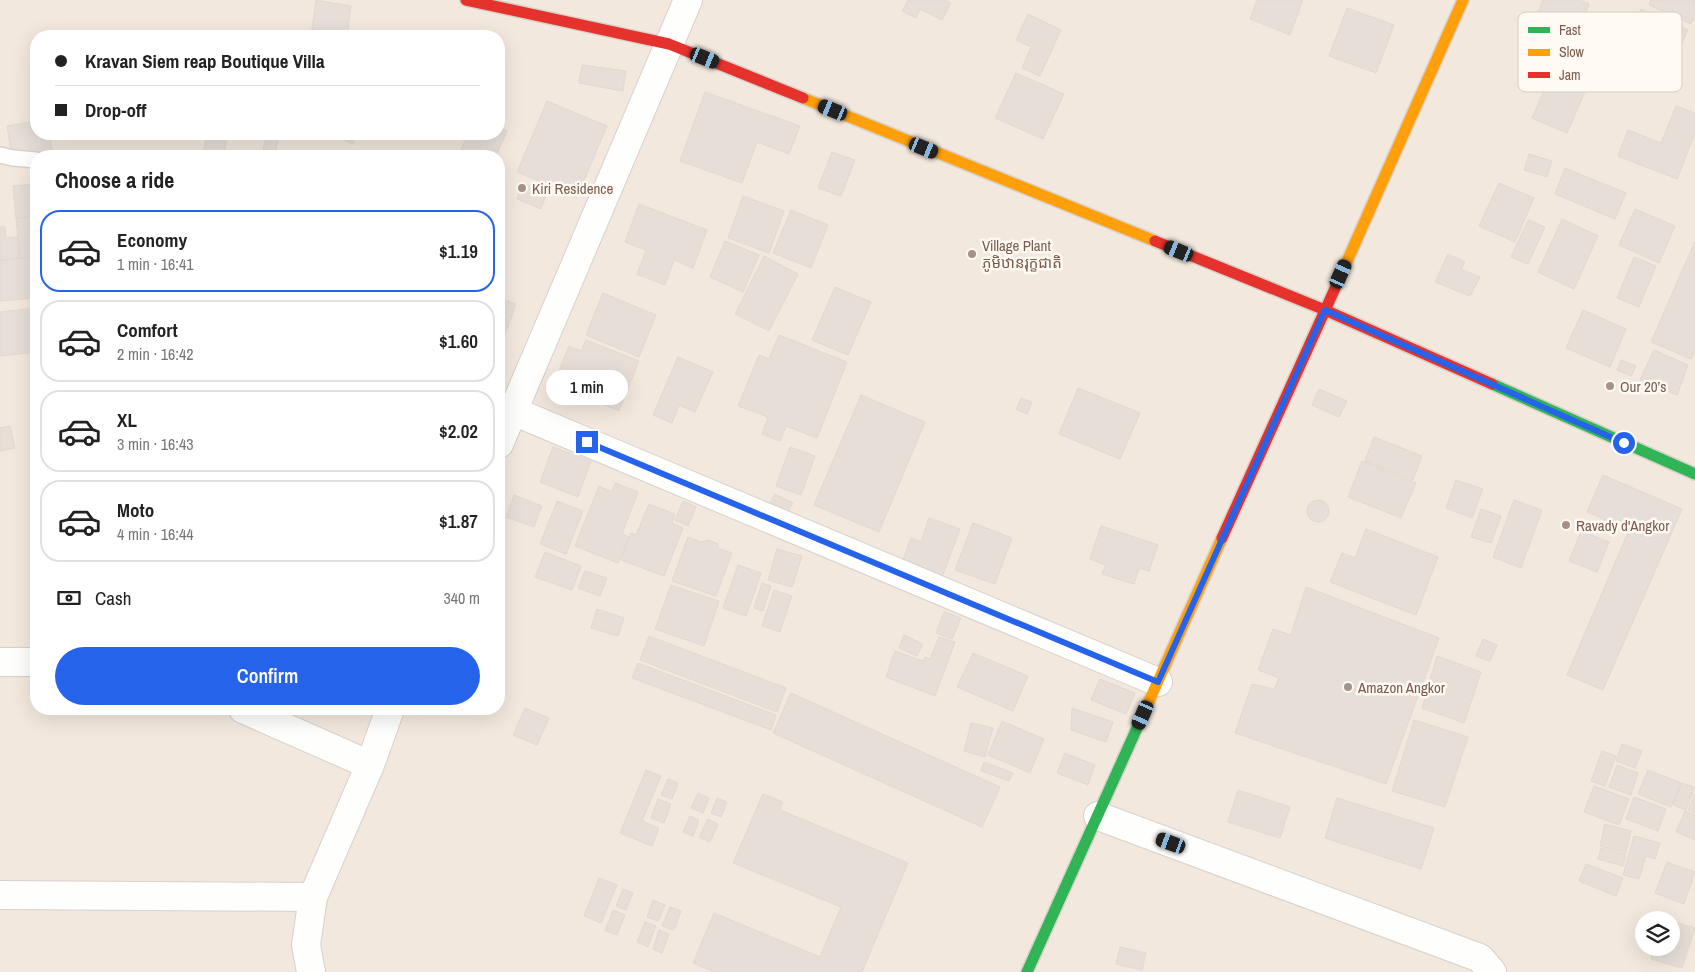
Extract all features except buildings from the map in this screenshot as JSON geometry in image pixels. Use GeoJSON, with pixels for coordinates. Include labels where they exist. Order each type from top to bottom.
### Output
{"type":"FeatureCollection","features":[{"type":"Feature","properties":{"kind":"street"},"geometry":{"type":"LineString","coordinates":[[466,0],[669,44],[1325,310],[1695,474]]}},
{"type":"Feature","properties":{"kind":"street"},"geometry":{"type":"LineString","coordinates":[[505,429],[688,0]]}},
{"type":"Feature","properties":{"kind":"street"},"geometry":{"type":"LineString","coordinates":[[1027,972],[1463,0]]}},
{"type":"Feature","properties":{"kind":"street"},"geometry":{"type":"LineString","coordinates":[[513,410],[1158,682]]}},
{"type":"Feature","properties":{"kind":"street"},"geometry":{"type":"LineString","coordinates":[[0,662],[30,662]]}},
{"type":"Feature","properties":{"kind":"street"},"geometry":{"type":"LineString","coordinates":[[256,715],[370,766]]}},
{"type":"Feature","properties":{"kind":"street"},"geometry":{"type":"LineString","coordinates":[[311,972],[306,945],[313,897],[370,766],[388,715]]}},
{"type":"Feature","properties":{"kind":"street"},"geometry":{"type":"LineString","coordinates":[[1098,816],[1480,958],[1492,972]]}},
{"type":"Feature","properties":{"kind":"street"},"geometry":{"type":"LineString","coordinates":[[0,895],[313,897]]}},
{"type":"Feature","properties":{"kind":"lane"},"geometry":{"type":"LineString","coordinates":[[0,155],[30,159]]}},
{"type":"Feature","properties":{"kind":"shaded area"},"geometry":{"type":"Polygon","coordinates":[[[0,0],[1695,0],[1695,972],[0,972],[0,0]]]}},
{"type":"Feature","properties":{"kind":"traffic: fast"},"geometry":{"type":"LineString","coordinates":[[1492,384],[1695,474]]}},
{"type":"Feature","properties":{"kind":"traffic: fast"},"geometry":{"type":"LineString","coordinates":[[1027,972],[1142,717]]}},
{"type":"Feature","properties":{"kind":"traffic: slow"},"geometry":{"type":"LineString","coordinates":[[1337,284],[1463,0]]}},
{"type":"Feature","properties":{"kind":"traffic: slow"},"geometry":{"type":"LineString","coordinates":[[803,98],[1155,241]]}},
{"type":"Feature","properties":{"kind":"traffic: slow"},"geometry":{"type":"LineString","coordinates":[[1142,717],[1222,538]]}},
{"type":"Feature","properties":{"kind":"traffic: jam"},"geometry":{"type":"LineString","coordinates":[[466,0],[669,44],[803,98]]}},
{"type":"Feature","properties":{"kind":"traffic: jam"},"geometry":{"type":"LineString","coordinates":[[1155,241],[1325,310],[1492,384]]}},
{"type":"Feature","properties":{"kind":"traffic: jam"},"geometry":{"type":"LineString","coordinates":[[1222,538],[1337,284]]}},
{"type":"Feature","properties":{"kind":"place","name":"Kiri Residence"},"geometry":{"type":"Point","coordinates":[522,188]}},
{"type":"Feature","properties":{"kind":"place","name":"Village Plant ភូមិឋានរុក្ខជាតិ"},"geometry":{"type":"Point","coordinates":[972,254]}},
{"type":"Feature","properties":{"kind":"place","name":"Our 20’s"},"geometry":{"type":"Point","coordinates":[1610,386]}},
{"type":"Feature","properties":{"kind":"place","name":"Ravady d'Angkor"},"geometry":{"type":"Point","coordinates":[1566,525]}},
{"type":"Feature","properties":{"kind":"place","name":"Amazon Angkor"},"geometry":{"type":"Point","coordinates":[1348,687]}},
{"type":"Feature","properties":{"kind":"route"},"geometry":{"type":"LineString","coordinates":[[587,442],[1158,682],[1325,310],[1624,443]]}}]}
